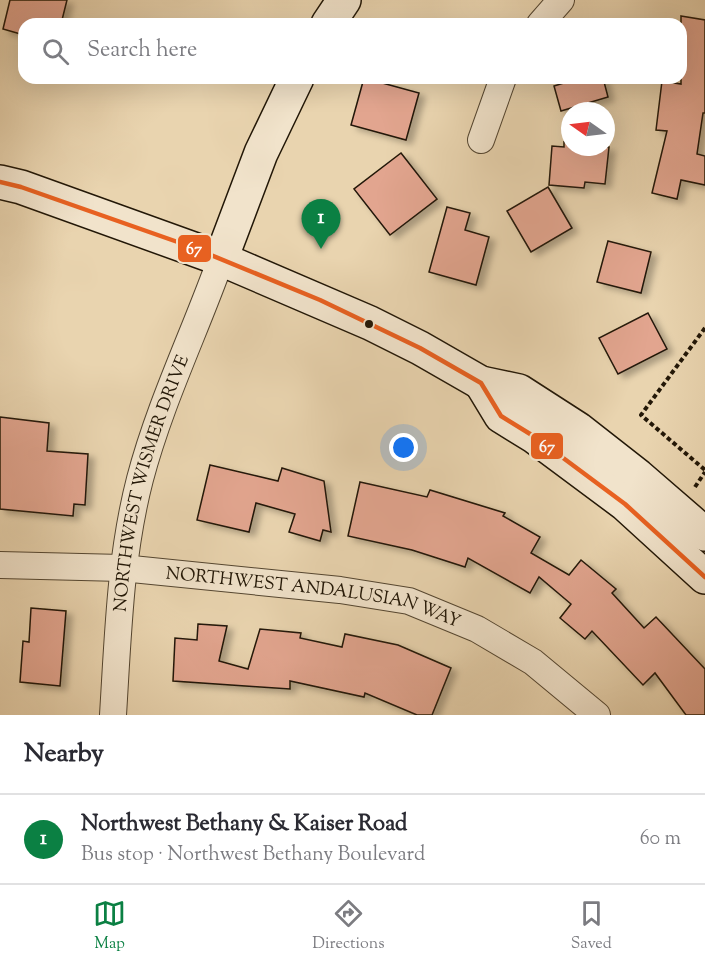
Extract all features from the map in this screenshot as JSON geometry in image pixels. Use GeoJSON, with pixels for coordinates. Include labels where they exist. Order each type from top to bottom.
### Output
{"type":"FeatureCollection","features":[{"type":"Feature","properties":{"kind":"main road"},"geometry":{"type":"LineString","coordinates":[[332,18],[344,0]]}},
{"type":"Feature","properties":{"kind":"main road"},"geometry":{"type":"LineString","coordinates":[[221,259],[261,153],[294,84]]}},
{"type":"Feature","properties":{"kind":"main road"},"geometry":{"type":"LineString","coordinates":[[0,182],[100,214],[221,259],[370,323],[481,383],[519,391],[578,429],[638,476],[705,534]]}},
{"type":"Feature","properties":{"kind":"main road"},"geometry":{"type":"LineString","coordinates":[[481,383],[501,416],[535,437],[626,504],[705,577]]}},
{"type":"Feature","properties":{"kind":"street"},"geometry":{"type":"LineString","coordinates":[[545,18],[561,0]]}},
{"type":"Feature","properties":{"kind":"street"},"geometry":{"type":"LineString","coordinates":[[481,140],[501,84]]}},
{"type":"Feature","properties":{"kind":"street","name":"NORTHWEST WISMER DRIVE"},"geometry":{"type":"LineString","coordinates":[[113,715],[122,568],[140,479],[174,379],[221,259]]}},
{"type":"Feature","properties":{"kind":"street","name":"NORTHWEST ANDALUSIAN WAY"},"geometry":{"type":"LineString","coordinates":[[0,565],[122,568],[340,590],[409,601],[477,629],[533,662],[597,715]]}},
{"type":"Feature","properties":{"kind":"path"},"geometry":{"type":"LineString","coordinates":[[705,328],[641,415],[705,470]]}},
{"type":"Feature","properties":{"kind":"building"},"geometry":{"type":"Polygon","coordinates":[[[10,0],[67,0],[62,18],[18,18],[18,33],[3,29],[10,0]]]}},
{"type":"Feature","properties":{"kind":"building"},"geometry":{"type":"Polygon","coordinates":[[[681,16],[705,20],[705,113],[703,113],[697,154],[705,156],[705,185],[681,180],[677,199],[652,193],[667,131],[656,130],[662,84],[687,84],[687,18],[681,18],[681,16]]]}},
{"type":"Feature","properties":{"kind":"building"},"geometry":{"type":"Polygon","coordinates":[[[362,84],[386,84],[419,93],[406,140],[351,125],[362,84]]]}},
{"type":"Feature","properties":{"kind":"building"},"geometry":{"type":"Polygon","coordinates":[[[605,84],[608,97],[591,102],[561,102],[561,111],[554,86],[605,84]]]}},
{"type":"Feature","properties":{"kind":"building"},"geometry":{"type":"Polygon","coordinates":[[[552,146],[561,147],[561,156],[608,156],[605,184],[585,182],[584,188],[549,185],[552,146]]]}},
{"type":"Feature","properties":{"kind":"building"},"geometry":{"type":"Polygon","coordinates":[[[401,153],[437,199],[390,235],[354,189],[401,153]]]}},
{"type":"Feature","properties":{"kind":"building"},"geometry":{"type":"Polygon","coordinates":[[[548,187],[572,228],[531,252],[507,211],[548,187]]]}},
{"type":"Feature","properties":{"kind":"building"},"geometry":{"type":"Polygon","coordinates":[[[447,207],[470,213],[465,230],[489,237],[476,285],[429,272],[447,207]]]}},
{"type":"Feature","properties":{"kind":"building"},"geometry":{"type":"Polygon","coordinates":[[[608,241],[651,252],[641,293],[597,282],[608,241]]]}},
{"type":"Feature","properties":{"kind":"building"},"geometry":{"type":"Polygon","coordinates":[[[648,313],[667,349],[618,374],[599,338],[648,313]]]}},
{"type":"Feature","properties":{"kind":"building"},"geometry":{"type":"Polygon","coordinates":[[[0,417],[49,423],[47,451],[88,454],[85,505],[74,504],[73,516],[0,509],[0,417]]]}},
{"type":"Feature","properties":{"kind":"building"},"geometry":{"type":"Polygon","coordinates":[[[210,465],[278,481],[282,468],[324,481],[331,532],[323,530],[320,541],[289,532],[295,514],[256,503],[249,532],[197,520],[210,465]]]}},
{"type":"Feature","properties":{"kind":"building"},"geometry":{"type":"Polygon","coordinates":[[[360,482],[427,497],[430,490],[505,513],[503,516],[540,537],[531,553],[569,575],[581,560],[616,589],[612,593],[644,628],[656,617],[705,669],[705,715],[686,715],[655,673],[643,685],[592,631],[585,639],[560,618],[571,604],[539,577],[530,593],[468,558],[465,567],[412,550],[348,536],[360,482]]]}},
{"type":"Feature","properties":{"kind":"building"},"geometry":{"type":"Polygon","coordinates":[[[31,608],[66,611],[60,686],[20,682],[23,641],[29,642],[31,608]]]}},
{"type":"Feature","properties":{"kind":"building"},"geometry":{"type":"Polygon","coordinates":[[[198,624],[227,626],[219,661],[248,669],[260,629],[301,633],[300,638],[342,647],[345,634],[398,645],[451,668],[432,715],[417,715],[365,693],[364,697],[290,681],[290,689],[173,681],[175,638],[197,640],[198,624]]]}},
{"type":"Feature","properties":{"kind":"transit line","name":"67"},"geometry":{"type":"LineString","coordinates":[[0,182],[21,187],[189,246],[320,300],[420,348],[481,383],[501,416],[535,437],[625,504],[705,577]]}},
{"type":"Feature","properties":{"kind":"place","name":"Northwest Bethany & Kaiser Road"},"geometry":{"type":"Point","coordinates":[321,249]}}]}
